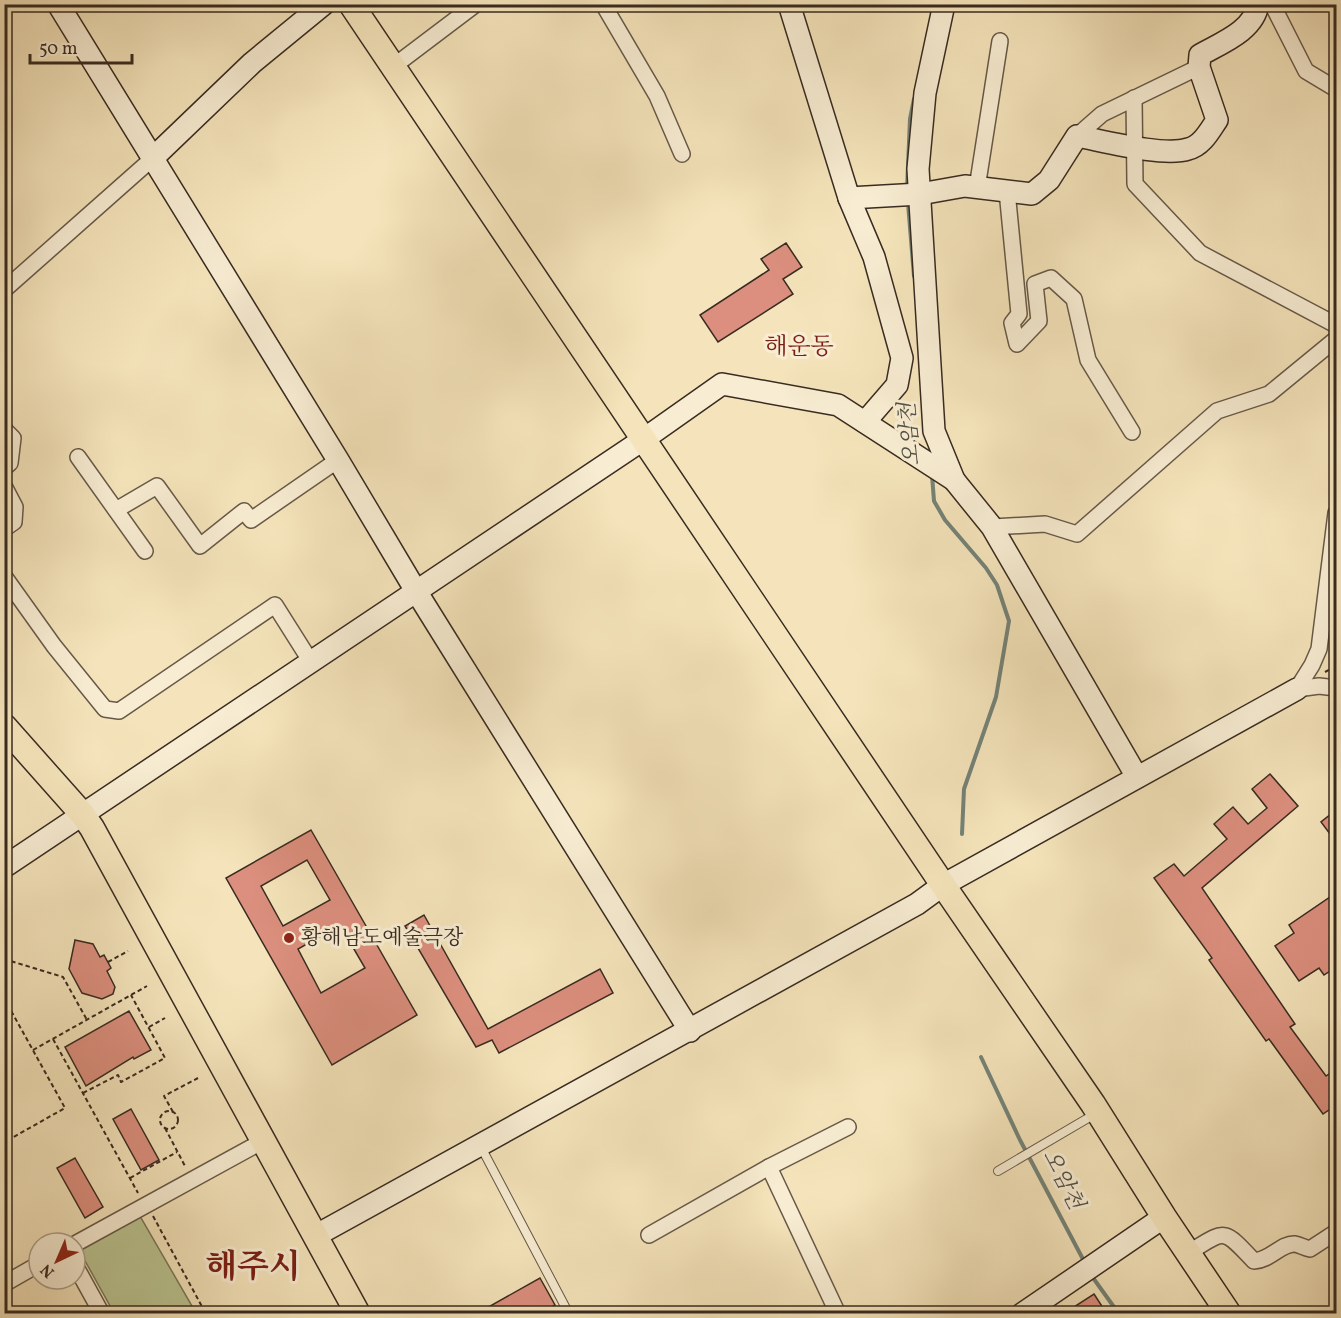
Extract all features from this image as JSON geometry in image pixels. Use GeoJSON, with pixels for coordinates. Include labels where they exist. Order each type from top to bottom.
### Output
{"type":"FeatureCollection","features":[{"type":"Feature","properties":{"kind":"main road"},"geometry":{"type":"LineString","coordinates":[[351,4],[1098,1112],[1229,1314]]}},
{"type":"Feature","properties":{"kind":"main road"},"geometry":{"type":"LineString","coordinates":[[4,726],[83,815],[358,1314]]}},
{"type":"Feature","properties":{"kind":"street"},"geometry":{"type":"LineString","coordinates":[[58,4],[416,591],[690,1031]]}},
{"type":"Feature","properties":{"kind":"street"},"geometry":{"type":"LineString","coordinates":[[4,290],[153,158],[252,63],[324,4]]}},
{"type":"Feature","properties":{"kind":"street"},"geometry":{"type":"LineString","coordinates":[[394,66],[476,4]]}},
{"type":"Feature","properties":{"kind":"street"},"geometry":{"type":"LineString","coordinates":[[603,4],[657,96],[682,154]]}},
{"type":"Feature","properties":{"kind":"street"},"geometry":{"type":"LineString","coordinates":[[789,4],[849,198],[874,258],[902,358],[897,385],[865,422]]}},
{"type":"Feature","properties":{"kind":"street"},"geometry":{"type":"LineString","coordinates":[[944,4],[925,93],[918,169],[911,194],[934,431],[948,476]]}},
{"type":"Feature","properties":{"kind":"street"},"geometry":{"type":"LineString","coordinates":[[1077,136],[1166,152],[1190,149],[1206,137],[1217,120],[1199,67],[1200,55],[1240,32],[1256,14],[1258,4]]}},
{"type":"Feature","properties":{"kind":"street"},"geometry":{"type":"LineString","coordinates":[[1272,4],[1306,71],[1336,89]]}},
{"type":"Feature","properties":{"kind":"street"},"geometry":{"type":"LineString","coordinates":[[977,188],[1000,40]]}},
{"type":"Feature","properties":{"kind":"street"},"geometry":{"type":"LineString","coordinates":[[849,198],[911,194],[965,186],[1032,194],[1049,180],[1077,136],[1102,114],[1199,67]]}},
{"type":"Feature","properties":{"kind":"street"},"geometry":{"type":"LineString","coordinates":[[1134,99],[1135,184],[1200,253],[1336,325]]}},
{"type":"Feature","properties":{"kind":"street"},"geometry":{"type":"LineString","coordinates":[[1007,191],[1019,314],[1012,323],[1017,344],[1039,321],[1035,284],[1051,278],[1074,299],[1088,360],[1132,432]]}},
{"type":"Feature","properties":{"kind":"street"},"geometry":{"type":"LineString","coordinates":[[992,527],[1045,524],[1077,534],[1217,411],[1269,394],[1336,339]]}},
{"type":"Feature","properties":{"kind":"street"},"geometry":{"type":"LineString","coordinates":[[4,867],[722,384],[838,405],[948,476],[992,527],[1137,777]]}},
{"type":"Feature","properties":{"kind":"street"},"geometry":{"type":"LineString","coordinates":[[4,429],[13,438],[10,463],[4,468]]}},
{"type":"Feature","properties":{"kind":"street"},"geometry":{"type":"LineString","coordinates":[[78,457],[145,550]]}},
{"type":"Feature","properties":{"kind":"street"},"geometry":{"type":"LineString","coordinates":[[116,510],[157,486],[200,546],[244,512],[251,520],[338,460]]}},
{"type":"Feature","properties":{"kind":"street"},"geometry":{"type":"LineString","coordinates":[[4,486],[15,507],[14,522],[4,529]]}},
{"type":"Feature","properties":{"kind":"street"},"geometry":{"type":"LineString","coordinates":[[1297,688],[1319,649],[1336,513]]}},
{"type":"Feature","properties":{"kind":"street"},"geometry":{"type":"LineString","coordinates":[[4,576],[54,646],[105,709],[119,711],[274,605],[311,662]]}},
{"type":"Feature","properties":{"kind":"street"},"geometry":{"type":"LineString","coordinates":[[315,1236],[690,1031],[917,904],[943,885],[1297,688],[1319,686],[1336,688]]}},
{"type":"Feature","properties":{"kind":"street"},"geometry":{"type":"LineString","coordinates":[[648,1235],[769,1167],[848,1127]]}},
{"type":"Feature","properties":{"kind":"street"},"geometry":{"type":"LineString","coordinates":[[87,1236],[142,1199],[263,1141]]}},
{"type":"Feature","properties":{"kind":"street"},"geometry":{"type":"LineString","coordinates":[[769,1167],[838,1314]]}},
{"type":"Feature","properties":{"kind":"street"},"geometry":{"type":"LineString","coordinates":[[1022,1314],[1164,1217]]}},
{"type":"Feature","properties":{"kind":"street"},"geometry":{"type":"LineString","coordinates":[[1188,1253],[1218,1235],[1226,1235],[1254,1261],[1264,1260],[1284,1246],[1295,1244],[1310,1249],[1336,1232]]}},
{"type":"Feature","properties":{"kind":"street"},"geometry":{"type":"LineString","coordinates":[[4,1284],[27,1271]]}},
{"type":"Feature","properties":{"kind":"street"},"geometry":{"type":"LineString","coordinates":[[87,1287],[102,1314]]}},
{"type":"Feature","properties":{"kind":"lane"},"geometry":{"type":"LineString","coordinates":[[998,1171],[1098,1112]]}},
{"type":"Feature","properties":{"kind":"lane"},"geometry":{"type":"LineString","coordinates":[[480,1146],[569,1314]]}},
{"type":"Feature","properties":{"kind":"path"},"geometry":{"type":"LineString","coordinates":[[108,962],[128,951]]}},
{"type":"Feature","properties":{"kind":"path"},"geometry":{"type":"LineString","coordinates":[[4,959],[63,977],[87,1020]]}},
{"type":"Feature","properties":{"kind":"path"},"geometry":{"type":"LineString","coordinates":[[33,1050],[147,986]]}},
{"type":"Feature","properties":{"kind":"path"},"geometry":{"type":"LineString","coordinates":[[83,1093],[118,1075],[122,1082],[165,1058],[130,995]]}},
{"type":"Feature","properties":{"kind":"path"},"geometry":{"type":"LineString","coordinates":[[4,998],[65,1108],[10,1139],[4,1129]]}},
{"type":"Feature","properties":{"kind":"path"},"geometry":{"type":"LineString","coordinates":[[148,1027],[165,1018]]}},
{"type":"Feature","properties":{"kind":"path"},"geometry":{"type":"LineString","coordinates":[[53,1039],[206,1314]]}},
{"type":"Feature","properties":{"kind":"path"},"geometry":{"type":"LineString","coordinates":[[165,1128],[170,1129],[177,1125],[178,1119],[164,1096],[198,1078]]}},
{"type":"Feature","properties":{"kind":"path"},"geometry":{"type":"LineString","coordinates":[[173,1112],[162,1115],[161,1123],[185,1166],[176,1172]]}},
{"type":"Feature","properties":{"kind":"path"},"geometry":{"type":"LineString","coordinates":[[130,1178],[177,1152]]}},
{"type":"Feature","properties":{"kind":"green space"},"geometry":{"type":"Polygon","coordinates":[[[140,1216],[196,1313],[114,1313],[87,1264],[87,1246],[140,1216]]]}},
{"type":"Feature","properties":{"kind":"building"},"geometry":{"type":"Polygon","coordinates":[[[786,243],[802,267],[783,279],[793,294],[718,342],[700,315],[769,270],[761,259],[786,243]]]}},
{"type":"Feature","properties":{"kind":"building"},"geometry":{"type":"Polygon","coordinates":[[[1270,774],[1298,806],[1202,888],[1295,1024],[1290,1027],[1326,1076],[1336,1069],[1336,1105],[1323,1114],[1269,1039],[1266,1041],[1209,960],[1212,958],[1154,878],[1174,864],[1184,876],[1227,839],[1214,824],[1233,807],[1248,824],[1267,808],[1252,789],[1270,774]]]}},
{"type":"Feature","properties":{"kind":"building"},"geometry":{"type":"Polygon","coordinates":[[[1336,810],[1336,842],[1321,822],[1336,810]]]}},
{"type":"Feature","properties":{"kind":"building","name":"황해남도예술극장"},"geometry":{"type":"Polygon","coordinates":[[[311,830],[417,1015],[332,1065],[226,878],[311,830]],[[307,860],[261,886],[283,926],[330,900],[307,860]],[[340,925],[298,949],[321,993],[365,968],[340,925]]]}},
{"type":"Feature","properties":{"kind":"building"},"geometry":{"type":"Polygon","coordinates":[[[1336,893],[1336,967],[1324,975],[1319,968],[1299,981],[1275,946],[1294,933],[1289,925],[1336,893]]]}},
{"type":"Feature","properties":{"kind":"building"},"geometry":{"type":"Polygon","coordinates":[[[424,915],[488,1029],[600,969],[613,993],[499,1053],[492,1040],[476,1047],[405,926],[424,915]]]}},
{"type":"Feature","properties":{"kind":"building"},"geometry":{"type":"Polygon","coordinates":[[[75,940],[93,944],[100,957],[104,955],[111,968],[107,971],[115,987],[113,994],[102,999],[82,993],[69,969],[75,940]]]}},
{"type":"Feature","properties":{"kind":"building"},"geometry":{"type":"Polygon","coordinates":[[[129,1011],[151,1050],[134,1059],[133,1057],[86,1086],[65,1047],[129,1011]]]}},
{"type":"Feature","properties":{"kind":"building"},"geometry":{"type":"Polygon","coordinates":[[[131,1109],[159,1160],[141,1170],[113,1119],[131,1109]]]}},
{"type":"Feature","properties":{"kind":"building"},"geometry":{"type":"Polygon","coordinates":[[[75,1158],[103,1207],[85,1218],[57,1168],[75,1158]]]}},
{"type":"Feature","properties":{"kind":"building"},"geometry":{"type":"Polygon","coordinates":[[[540,1278],[555,1305],[540,1314],[476,1314],[540,1278]]]}},
{"type":"Feature","properties":{"kind":"building"},"geometry":{"type":"Polygon","coordinates":[[[1094,1294],[1107,1314],[1063,1314],[1094,1294]]]}},
{"type":"Feature","properties":{"kind":"waterway","name":"오암천"},"geometry":{"type":"LineString","coordinates":[[907,189],[910,119],[914,99]]}},
{"type":"Feature","properties":{"kind":"waterway","name":"오암천"},"geometry":{"type":"LineString","coordinates":[[908,203],[914,276]]}},
{"type":"Feature","properties":{"kind":"waterway","name":"오암천"},"geometry":{"type":"LineString","coordinates":[[932,475],[934,501],[945,520],[986,568],[997,585],[1009,621],[996,697],[964,789],[962,834]]}},
{"type":"Feature","properties":{"kind":"waterway","name":"오암천"},"geometry":{"type":"LineString","coordinates":[[981,1057],[1020,1140],[1085,1263]]}},
{"type":"Feature","properties":{"kind":"waterway","name":"오암천"},"geometry":{"type":"LineString","coordinates":[[1091,1275],[1119,1314]]}},
{"type":"Feature","properties":{"kind":"place","name":"황해남도예술극장"},"geometry":{"type":"Point","coordinates":[289,938]}},
{"type":"Feature","properties":{"kind":"district","name":"해운동"},"geometry":{"type":"Point","coordinates":[799,348]}},
{"type":"Feature","properties":{"kind":"district","name":"해주시"},"geometry":{"type":"Point","coordinates":[253,1269]}}]}
